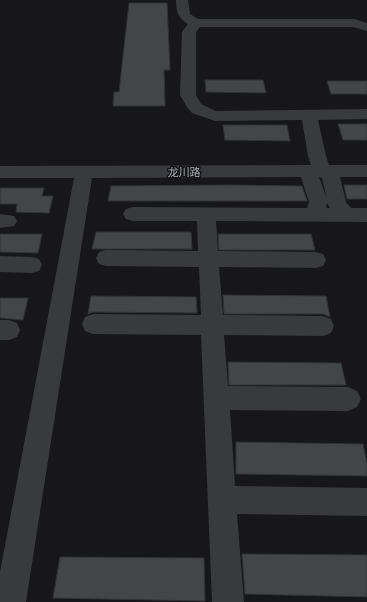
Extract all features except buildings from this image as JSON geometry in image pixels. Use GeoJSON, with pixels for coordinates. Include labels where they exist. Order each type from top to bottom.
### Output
{"type":"FeatureCollection","features":[{"type":"Feature","properties":{"kind":"street"},"geometry":{"type":"LineString","coordinates":[[182,0],[182,11],[186,18],[196,23],[354,23],[367,27]]}},
{"type":"Feature","properties":{"kind":"street"},"geometry":{"type":"LineString","coordinates":[[196,23],[190,32],[188,95],[191,104],[202,112],[215,116],[367,114]]}},
{"type":"Feature","properties":{"kind":"street"},"geometry":{"type":"LineString","coordinates":[[305,115],[317,156],[316,172],[318,202],[315,214]]}},
{"type":"Feature","properties":{"kind":"street","name":"龙川路"},"geometry":{"type":"LineString","coordinates":[[0,172],[367,171]]}},
{"type":"Feature","properties":{"kind":"street"},"geometry":{"type":"LineString","coordinates":[[10,602],[84,172]]}},
{"type":"Feature","properties":{"kind":"street"},"geometry":{"type":"LineString","coordinates":[[316,172],[345,214]]}},
{"type":"Feature","properties":{"kind":"street"},"geometry":{"type":"LineString","coordinates":[[133,214],[367,215]]}},
{"type":"Feature","properties":{"kind":"street"},"geometry":{"type":"LineString","coordinates":[[206,214],[228,602]]}},
{"type":"Feature","properties":{"kind":"street"},"geometry":{"type":"LineString","coordinates":[[106,258],[316,260]]}},
{"type":"Feature","properties":{"kind":"street"},"geometry":{"type":"LineString","coordinates":[[0,264],[32,265]]}},
{"type":"Feature","properties":{"kind":"street"},"geometry":{"type":"LineString","coordinates":[[93,324],[323,326]]}},
{"type":"Feature","properties":{"kind":"street"},"geometry":{"type":"LineString","coordinates":[[217,398],[348,399]]}},
{"type":"Feature","properties":{"kind":"street"},"geometry":{"type":"LineString","coordinates":[[222,500],[367,502]]}}]}
